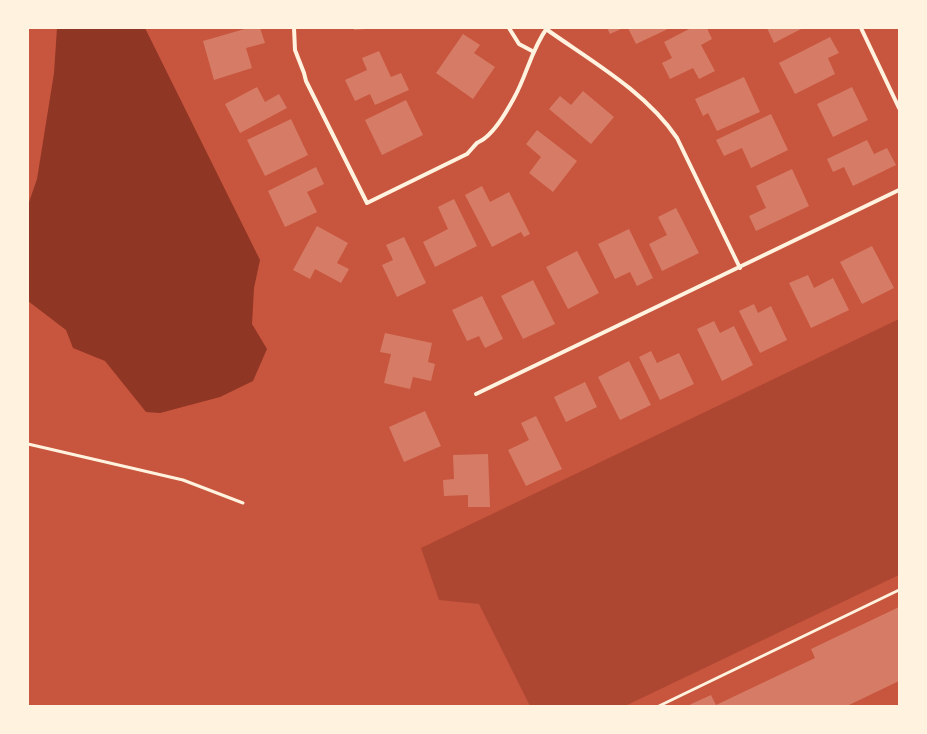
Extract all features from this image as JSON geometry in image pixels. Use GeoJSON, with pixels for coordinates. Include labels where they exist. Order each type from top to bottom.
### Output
{"type":"FeatureCollection","features":[{"type":"Feature","properties":{"kind":"street"},"geometry":{"type":"LineString","coordinates":[[294,28],[295,50],[306,81],[368,203],[467,154],[478,142],[484,140],[500,120],[514,98],[526,75],[529,61],[546,29],[626,85],[667,125],[677,138],[740,268]]}},
{"type":"Feature","properties":{"kind":"street"},"geometry":{"type":"LineString","coordinates":[[509,28],[519,44],[534,52]]}},
{"type":"Feature","properties":{"kind":"street"},"geometry":{"type":"LineString","coordinates":[[861,28],[899,108]]}},
{"type":"Feature","properties":{"kind":"street"},"geometry":{"type":"LineString","coordinates":[[476,394],[899,190]]}},
{"type":"Feature","properties":{"kind":"lane"},"geometry":{"type":"LineString","coordinates":[[28,444],[184,480],[243,503]]}},
{"type":"Feature","properties":{"kind":"lane"},"geometry":{"type":"LineString","coordinates":[[659,706],[899,590]]}},
{"type":"Feature","properties":{"kind":"shaded area"},"geometry":{"type":"Polygon","coordinates":[[[57,28],[145,28],[260,260],[254,288],[252,324],[267,349],[253,381],[220,397],[160,413],[146,412],[105,361],[73,348],[66,330],[28,301],[28,205],[37,179],[54,73],[57,28]]]}},
{"type":"Feature","properties":{"kind":"shaded area"},"geometry":{"type":"Polygon","coordinates":[[[899,319],[899,575],[625,706],[530,706],[479,604],[439,600],[421,548],[899,319]]]}},
{"type":"Feature","properties":{"kind":"building"},"geometry":{"type":"Polygon","coordinates":[[[248,28],[260,28],[265,43],[246,48],[252,68],[214,80],[203,41],[248,28]]]}},
{"type":"Feature","properties":{"kind":"building"},"geometry":{"type":"Polygon","coordinates":[[[354,28],[365,28],[366,29],[354,30],[354,28]]]}},
{"type":"Feature","properties":{"kind":"building"},"geometry":{"type":"Polygon","coordinates":[[[607,28],[623,28],[610,34],[607,28]]]}},
{"type":"Feature","properties":{"kind":"building"},"geometry":{"type":"Polygon","coordinates":[[[628,28],[670,28],[636,44],[628,28]]]}},
{"type":"Feature","properties":{"kind":"building"},"geometry":{"type":"Polygon","coordinates":[[[691,28],[707,28],[712,39],[701,45],[715,71],[699,79],[693,68],[670,79],[662,63],[672,58],[664,42],[691,28]]]}},
{"type":"Feature","properties":{"kind":"building"},"geometry":{"type":"Polygon","coordinates":[[[767,28],[803,28],[774,43],[767,28]]]}},
{"type":"Feature","properties":{"kind":"building"},"geometry":{"type":"Polygon","coordinates":[[[463,34],[480,45],[474,53],[495,67],[473,99],[436,73],[463,34]]]}},
{"type":"Feature","properties":{"kind":"building"},"geometry":{"type":"Polygon","coordinates":[[[830,37],[839,53],[828,58],[835,74],[795,94],[779,63],[830,37]]]}},
{"type":"Feature","properties":{"kind":"building"},"geometry":{"type":"Polygon","coordinates":[[[379,51],[391,77],[401,73],[409,90],[375,105],[370,94],[355,101],[345,80],[367,70],[362,58],[379,51]]]}},
{"type":"Feature","properties":{"kind":"building"},"geometry":{"type":"Polygon","coordinates":[[[744,77],[760,112],[717,131],[708,113],[703,116],[695,99],[744,77]]]}},
{"type":"Feature","properties":{"kind":"building"},"geometry":{"type":"Polygon","coordinates":[[[257,87],[265,102],[279,94],[287,108],[240,133],[225,104],[257,87]]]}},
{"type":"Feature","properties":{"kind":"building"},"geometry":{"type":"Polygon","coordinates":[[[852,87],[868,120],[833,137],[817,104],[852,87]]]}},
{"type":"Feature","properties":{"kind":"building"},"geometry":{"type":"Polygon","coordinates":[[[583,91],[614,117],[591,144],[549,109],[560,96],[571,105],[583,91]]]}},
{"type":"Feature","properties":{"kind":"building"},"geometry":{"type":"Polygon","coordinates":[[[406,100],[423,135],[382,155],[365,120],[406,100]]]}},
{"type":"Feature","properties":{"kind":"building"},"geometry":{"type":"Polygon","coordinates":[[[771,114],[788,150],[751,168],[742,148],[724,156],[716,140],[771,114]]]}},
{"type":"Feature","properties":{"kind":"building"},"geometry":{"type":"Polygon","coordinates":[[[291,119],[308,155],[265,176],[247,140],[291,119]]]}},
{"type":"Feature","properties":{"kind":"building"},"geometry":{"type":"Polygon","coordinates":[[[537,130],[577,161],[553,192],[529,173],[541,157],[526,144],[537,130]]]}},
{"type":"Feature","properties":{"kind":"building"},"geometry":{"type":"Polygon","coordinates":[[[867,140],[874,154],[887,148],[896,165],[853,186],[844,167],[833,172],[827,159],[867,140]]]}},
{"type":"Feature","properties":{"kind":"building"},"geometry":{"type":"Polygon","coordinates":[[[316,167],[324,184],[307,192],[317,212],[285,227],[268,191],[316,167]]]}},
{"type":"Feature","properties":{"kind":"building"},"geometry":{"type":"Polygon","coordinates":[[[792,169],[809,206],[756,231],[749,216],[766,208],[756,186],[792,169]]]}},
{"type":"Feature","properties":{"kind":"building"},"geometry":{"type":"Polygon","coordinates":[[[482,186],[490,202],[509,192],[530,234],[524,237],[521,232],[492,247],[465,195],[482,186]]]}},
{"type":"Feature","properties":{"kind":"building"},"geometry":{"type":"Polygon","coordinates":[[[454,199],[477,246],[435,267],[423,242],[448,229],[438,207],[454,199]]]}},
{"type":"Feature","properties":{"kind":"building"},"geometry":{"type":"Polygon","coordinates":[[[676,208],[699,253],[662,271],[649,244],[667,235],[658,217],[676,208]]]}},
{"type":"Feature","properties":{"kind":"building"},"geometry":{"type":"Polygon","coordinates":[[[317,226],[348,243],[337,263],[349,269],[341,283],[315,269],[310,279],[293,270],[317,226]]]}},
{"type":"Feature","properties":{"kind":"building"},"geometry":{"type":"Polygon","coordinates":[[[629,229],[653,278],[637,286],[630,272],[615,279],[598,244],[629,229]]]}},
{"type":"Feature","properties":{"kind":"building"},"geometry":{"type":"Polygon","coordinates":[[[404,237],[426,283],[397,297],[382,265],[393,260],[386,245],[404,237]]]}},
{"type":"Feature","properties":{"kind":"building"},"geometry":{"type":"Polygon","coordinates":[[[872,246],[894,288],[862,304],[840,262],[872,246]]]}},
{"type":"Feature","properties":{"kind":"building"},"geometry":{"type":"Polygon","coordinates":[[[577,251],[599,293],[568,309],[546,267],[577,251]]]}},
{"type":"Feature","properties":{"kind":"building"},"geometry":{"type":"Polygon","coordinates":[[[808,275],[814,288],[833,278],[849,310],[811,328],[789,283],[808,275]]]}},
{"type":"Feature","properties":{"kind":"building"},"geometry":{"type":"Polygon","coordinates":[[[533,280],[555,324],[523,339],[501,296],[533,280]]]}},
{"type":"Feature","properties":{"kind":"building"},"geometry":{"type":"Polygon","coordinates":[[[482,296],[503,339],[485,348],[479,336],[467,341],[452,310],[482,296]]]}},
{"type":"Feature","properties":{"kind":"building"},"geometry":{"type":"Polygon","coordinates":[[[754,304],[758,313],[771,306],[787,340],[760,353],[739,311],[754,304]]]}},
{"type":"Feature","properties":{"kind":"building"},"geometry":{"type":"Polygon","coordinates":[[[714,321],[720,333],[734,326],[753,365],[722,381],[697,329],[714,321]]]}},
{"type":"Feature","properties":{"kind":"building"},"geometry":{"type":"Polygon","coordinates":[[[385,333],[432,343],[428,362],[435,364],[431,381],[413,377],[410,389],[384,383],[391,354],[380,352],[385,333]]]}},
{"type":"Feature","properties":{"kind":"building"},"geometry":{"type":"Polygon","coordinates":[[[651,351],[657,363],[679,353],[694,384],[660,400],[639,357],[651,351]]]}},
{"type":"Feature","properties":{"kind":"building"},"geometry":{"type":"Polygon","coordinates":[[[629,361],[651,405],[620,420],[598,377],[629,361]]]}},
{"type":"Feature","properties":{"kind":"building"},"geometry":{"type":"Polygon","coordinates":[[[585,382],[597,407],[566,422],[554,397],[585,382]]]}},
{"type":"Feature","properties":{"kind":"building"},"geometry":{"type":"Polygon","coordinates":[[[425,411],[441,446],[404,462],[389,427],[425,411]]]}},
{"type":"Feature","properties":{"kind":"building"},"geometry":{"type":"Polygon","coordinates":[[[536,416],[562,469],[526,486],[508,450],[529,440],[521,423],[536,416]]]}},
{"type":"Feature","properties":{"kind":"building"},"geometry":{"type":"Polygon","coordinates":[[[488,454],[490,507],[468,507],[468,495],[444,496],[443,480],[454,479],[453,455],[488,454]]]}},
{"type":"Feature","properties":{"kind":"building"},"geometry":{"type":"Polygon","coordinates":[[[899,607],[899,681],[847,706],[687,706],[711,695],[716,705],[815,658],[811,649],[899,607]]]}}]}
